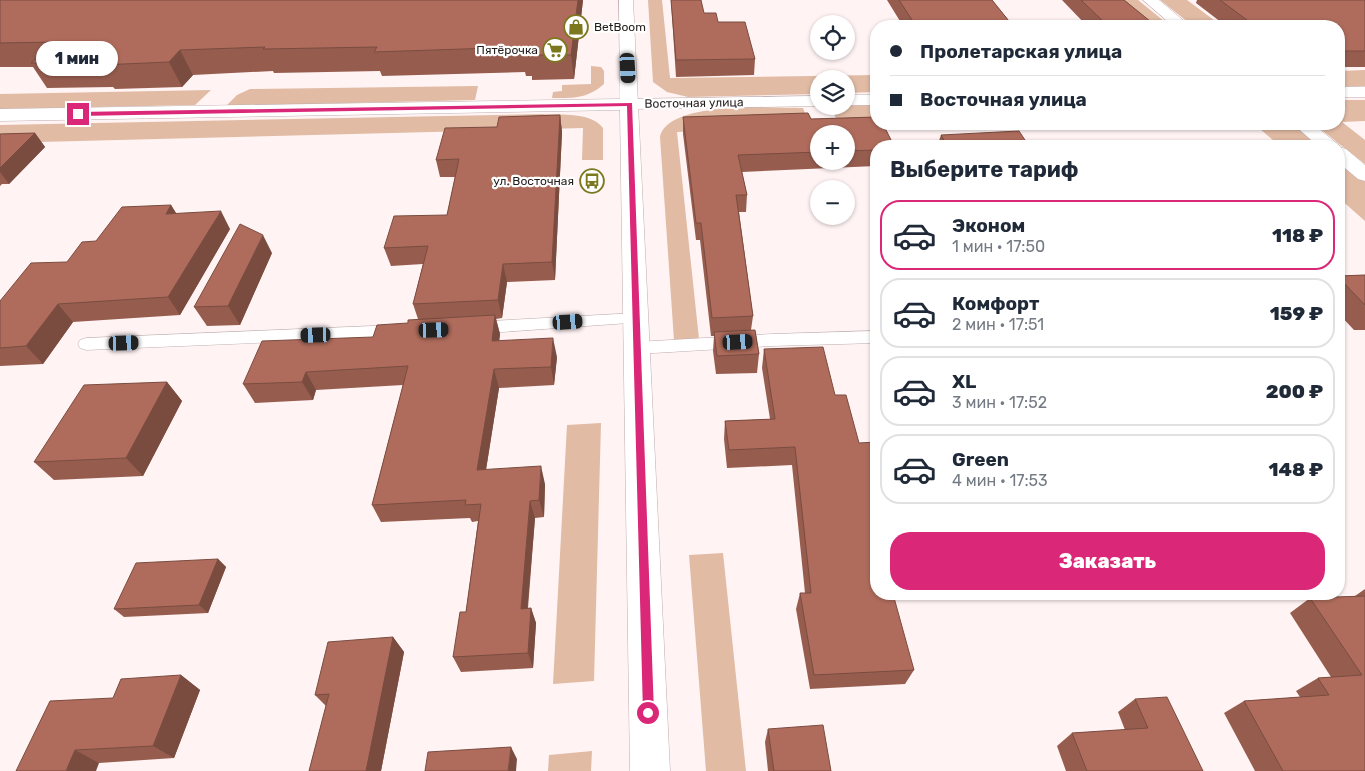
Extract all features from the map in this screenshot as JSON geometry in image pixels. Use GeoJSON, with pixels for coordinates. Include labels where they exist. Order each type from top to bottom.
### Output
{"type":"FeatureCollection","features":[{"type":"Feature","properties":{"kind":"street"},"geometry":{"type":"LineString","coordinates":[[626,0],[650,771]]}},
{"type":"Feature","properties":{"kind":"street"},"geometry":{"type":"LineString","coordinates":[[1150,0],[1175,20]]}},
{"type":"Feature","properties":{"kind":"street"},"geometry":{"type":"LineString","coordinates":[[1345,92],[1365,92]]}},
{"type":"Feature","properties":{"kind":"street"},"geometry":{"type":"LineString","coordinates":[[855,100],[870,100]]}},
{"type":"Feature","properties":{"kind":"street","name":"Восточная улица"},"geometry":{"type":"LineString","coordinates":[[0,115],[810,101]]}},
{"type":"Feature","properties":{"kind":"street"},"geometry":{"type":"LineString","coordinates":[[1310,130],[1322,140]]}},
{"type":"Feature","properties":{"kind":"street"},"geometry":{"type":"LineString","coordinates":[[1345,159],[1365,175]]}},
{"type":"Feature","properties":{"kind":"lane"},"geometry":{"type":"LineString","coordinates":[[454,329],[637,318]]}},
{"type":"Feature","properties":{"kind":"lane"},"geometry":{"type":"LineString","coordinates":[[86,344],[414,331]]}},
{"type":"Feature","properties":{"kind":"lane"},"geometry":{"type":"LineString","coordinates":[[637,348],[870,337]]}},
{"type":"Feature","properties":{"kind":"shaded area"},"geometry":{"type":"Polygon","coordinates":[[[648,0],[662,0],[670,78],[810,76],[810,94],[688,97],[667,92],[653,82],[648,0]]]}},
{"type":"Feature","properties":{"kind":"shaded area"},"geometry":{"type":"Polygon","coordinates":[[[1114,0],[1138,0],[1163,20],[1136,20],[1114,0]]]}},
{"type":"Feature","properties":{"kind":"shaded area"},"geometry":{"type":"Polygon","coordinates":[[[1160,0],[1187,0],[1214,20],[1185,20],[1160,0]]]}},
{"type":"Feature","properties":{"kind":"shaded area"},"geometry":{"type":"Polygon","coordinates":[[[591,66],[601,67],[604,71],[604,84],[598,89],[592,93],[573,98],[552,98],[553,92],[562,91],[562,85],[591,84],[591,66]]]}},
{"type":"Feature","properties":{"kind":"shaded area"},"geometry":{"type":"Polygon","coordinates":[[[1365,70],[1365,86],[1345,87],[1345,71],[1365,70]]]}},
{"type":"Feature","properties":{"kind":"shaded area"},"geometry":{"type":"Polygon","coordinates":[[[855,75],[870,75],[870,92],[855,93],[855,75]]]}},
{"type":"Feature","properties":{"kind":"shaded area"},"geometry":{"type":"Polygon","coordinates":[[[478,86],[475,100],[226,106],[237,95],[250,89],[478,86]]]}},
{"type":"Feature","properties":{"kind":"shaded area"},"geometry":{"type":"Polygon","coordinates":[[[211,90],[195,105],[0,109],[0,94],[211,90]]]}},
{"type":"Feature","properties":{"kind":"shaded area"},"geometry":{"type":"Polygon","coordinates":[[[1345,100],[1365,100],[1365,121],[1345,122],[1345,100]]]}},
{"type":"Feature","properties":{"kind":"shaded area"},"geometry":{"type":"Polygon","coordinates":[[[855,105],[870,105],[870,128],[855,129],[855,125],[838,125],[835,115],[855,115],[855,105]]]}},
{"type":"Feature","properties":{"kind":"shaded area"},"geometry":{"type":"Polygon","coordinates":[[[747,107],[803,108],[810,127],[677,132],[699,339],[674,340],[660,137],[667,125],[682,117],[701,112],[747,107]]]}},
{"type":"Feature","properties":{"kind":"shaded area"},"geometry":{"type":"Polygon","coordinates":[[[542,114],[575,115],[598,123],[603,128],[603,160],[582,160],[583,128],[0,143],[0,125],[542,114]]]}},
{"type":"Feature","properties":{"kind":"shaded area"},"geometry":{"type":"Polygon","coordinates":[[[1345,124],[1365,140],[1365,164],[1345,148],[1345,140],[1334,140],[1322,130],[1345,130],[1345,124]]]}},
{"type":"Feature","properties":{"kind":"shaded area"},"geometry":{"type":"Polygon","coordinates":[[[1261,130],[1301,130],[1314,140],[1273,140],[1261,130]]]}},
{"type":"Feature","properties":{"kind":"shaded area"},"geometry":{"type":"Polygon","coordinates":[[[1345,165],[1365,181],[1365,221],[1345,203],[1345,165]]]}},
{"type":"Feature","properties":{"kind":"shaded area"},"geometry":{"type":"Polygon","coordinates":[[[601,423],[594,681],[553,684],[567,425],[601,423]]]}},
{"type":"Feature","properties":{"kind":"shaded area"},"geometry":{"type":"Polygon","coordinates":[[[723,553],[746,771],[706,771],[689,555],[723,553]]]}},
{"type":"Feature","properties":{"kind":"shaded area"},"geometry":{"type":"Polygon","coordinates":[[[592,751],[591,771],[548,771],[549,755],[592,751]]]}},
{"type":"Feature","properties":{"kind":"building"},"geometry":{"type":"Polygon","coordinates":[[[0,0],[578,0],[571,55],[529,55],[529,51],[522,52],[523,47],[374,52],[377,47],[263,49],[265,47],[180,50],[169,62],[100,65],[102,62],[31,63],[57,42],[0,43],[0,0]]]}},
{"type":"Feature","properties":{"kind":"building"},"geometry":{"type":"Polygon","coordinates":[[[671,0],[701,0],[704,13],[716,13],[718,22],[745,22],[755,59],[676,60],[671,0]]]}},
{"type":"Feature","properties":{"kind":"building"},"geometry":{"type":"Polygon","coordinates":[[[899,0],[992,0],[1008,20],[912,20],[899,0]]]}},
{"type":"Feature","properties":{"kind":"building"},"geometry":{"type":"Polygon","coordinates":[[[1081,0],[1124,0],[1149,20],[1102,20],[1081,0]]]}},
{"type":"Feature","properties":{"kind":"building"},"geometry":{"type":"Polygon","coordinates":[[[1220,0],[1365,0],[1365,51],[1345,51],[1345,20],[1247,20],[1220,0]]]}},
{"type":"Feature","properties":{"kind":"building"},"geometry":{"type":"Polygon","coordinates":[[[808,113],[811,119],[870,117],[870,130],[886,130],[891,140],[870,140],[870,150],[855,151],[855,125],[810,125],[810,152],[738,155],[747,195],[736,195],[753,316],[712,318],[701,223],[696,223],[683,117],[808,113]]]}},
{"type":"Feature","properties":{"kind":"building"},"geometry":{"type":"Polygon","coordinates":[[[560,115],[552,262],[503,264],[498,300],[413,304],[428,246],[384,248],[394,216],[447,215],[459,159],[436,160],[445,128],[497,127],[499,117],[560,115]]]}},
{"type":"Feature","properties":{"kind":"building"},"geometry":{"type":"Polygon","coordinates":[[[1019,131],[1025,140],[944,140],[941,135],[1019,131]]]}},
{"type":"Feature","properties":{"kind":"building"},"geometry":{"type":"Polygon","coordinates":[[[35,133],[0,168],[0,134],[35,133]]]}},
{"type":"Feature","properties":{"kind":"building"},"geometry":{"type":"Polygon","coordinates":[[[171,205],[166,214],[221,211],[168,297],[58,304],[26,346],[0,348],[0,301],[31,263],[67,262],[82,242],[96,241],[122,207],[171,205]]]}},
{"type":"Feature","properties":{"kind":"building"},"geometry":{"type":"Polygon","coordinates":[[[240,224],[263,235],[228,306],[194,307],[240,224]]]}},
{"type":"Feature","properties":{"kind":"building"},"geometry":{"type":"Polygon","coordinates":[[[1365,275],[1365,305],[1345,284],[1345,276],[1365,275]]]}},
{"type":"Feature","properties":{"kind":"building"},"geometry":{"type":"Polygon","coordinates":[[[495,315],[492,341],[553,338],[551,367],[494,369],[477,470],[541,466],[539,500],[530,501],[521,609],[531,608],[528,653],[453,657],[460,612],[466,612],[481,504],[465,505],[466,500],[372,505],[408,366],[306,372],[302,382],[243,384],[262,341],[373,337],[377,325],[408,323],[408,320],[495,315]]]}},
{"type":"Feature","properties":{"kind":"building"},"geometry":{"type":"Polygon","coordinates":[[[755,330],[759,354],[717,356],[714,332],[755,330]]]}},
{"type":"Feature","properties":{"kind":"building"},"geometry":{"type":"Polygon","coordinates":[[[823,347],[835,395],[846,395],[859,443],[870,442],[870,600],[895,600],[914,670],[814,675],[800,593],[811,593],[795,447],[729,450],[725,421],[775,419],[764,349],[823,347]]]}},
{"type":"Feature","properties":{"kind":"building"},"geometry":{"type":"Polygon","coordinates":[[[167,382],[126,458],[34,462],[84,385],[167,382]]]}},
{"type":"Feature","properties":{"kind":"building"},"geometry":{"type":"Polygon","coordinates":[[[218,559],[199,605],[114,609],[136,563],[218,559]]]}},
{"type":"Feature","properties":{"kind":"building"},"geometry":{"type":"Polygon","coordinates":[[[1365,596],[1365,771],[1283,771],[1244,701],[1329,695],[1318,678],[1362,675],[1311,600],[1345,600],[1345,597],[1365,596]]]}},
{"type":"Feature","properties":{"kind":"building"},"geometry":{"type":"Polygon","coordinates":[[[393,637],[366,771],[309,771],[329,694],[315,695],[328,642],[393,637]]]}},
{"type":"Feature","properties":{"kind":"building"},"geometry":{"type":"Polygon","coordinates":[[[181,675],[153,746],[75,750],[66,771],[16,771],[50,701],[113,698],[121,679],[181,675]]]}},
{"type":"Feature","properties":{"kind":"building"},"geometry":{"type":"Polygon","coordinates":[[[1167,697],[1203,771],[1087,771],[1072,733],[1148,728],[1135,699],[1167,697]]]}},
{"type":"Feature","properties":{"kind":"building"},"geometry":{"type":"Polygon","coordinates":[[[823,725],[831,771],[774,771],[768,729],[823,725]]]}},
{"type":"Feature","properties":{"kind":"building"},"geometry":{"type":"Polygon","coordinates":[[[511,747],[508,771],[425,771],[428,752],[511,747]]]}},
{"type":"Feature","properties":{"kind":"place","name":"BetBoom"},"geometry":{"type":"Point","coordinates":[576,27]}},
{"type":"Feature","properties":{"kind":"place","name":"Пятёрочка"},"geometry":{"type":"Point","coordinates":[555,50]}},
{"type":"Feature","properties":{"kind":"place","name":"ул. Восточная"},"geometry":{"type":"Point","coordinates":[592,181]}},
{"type":"Feature","properties":{"kind":"route"},"geometry":{"type":"LineString","coordinates":[[78,114],[630,104],[648,713]]}}]}
